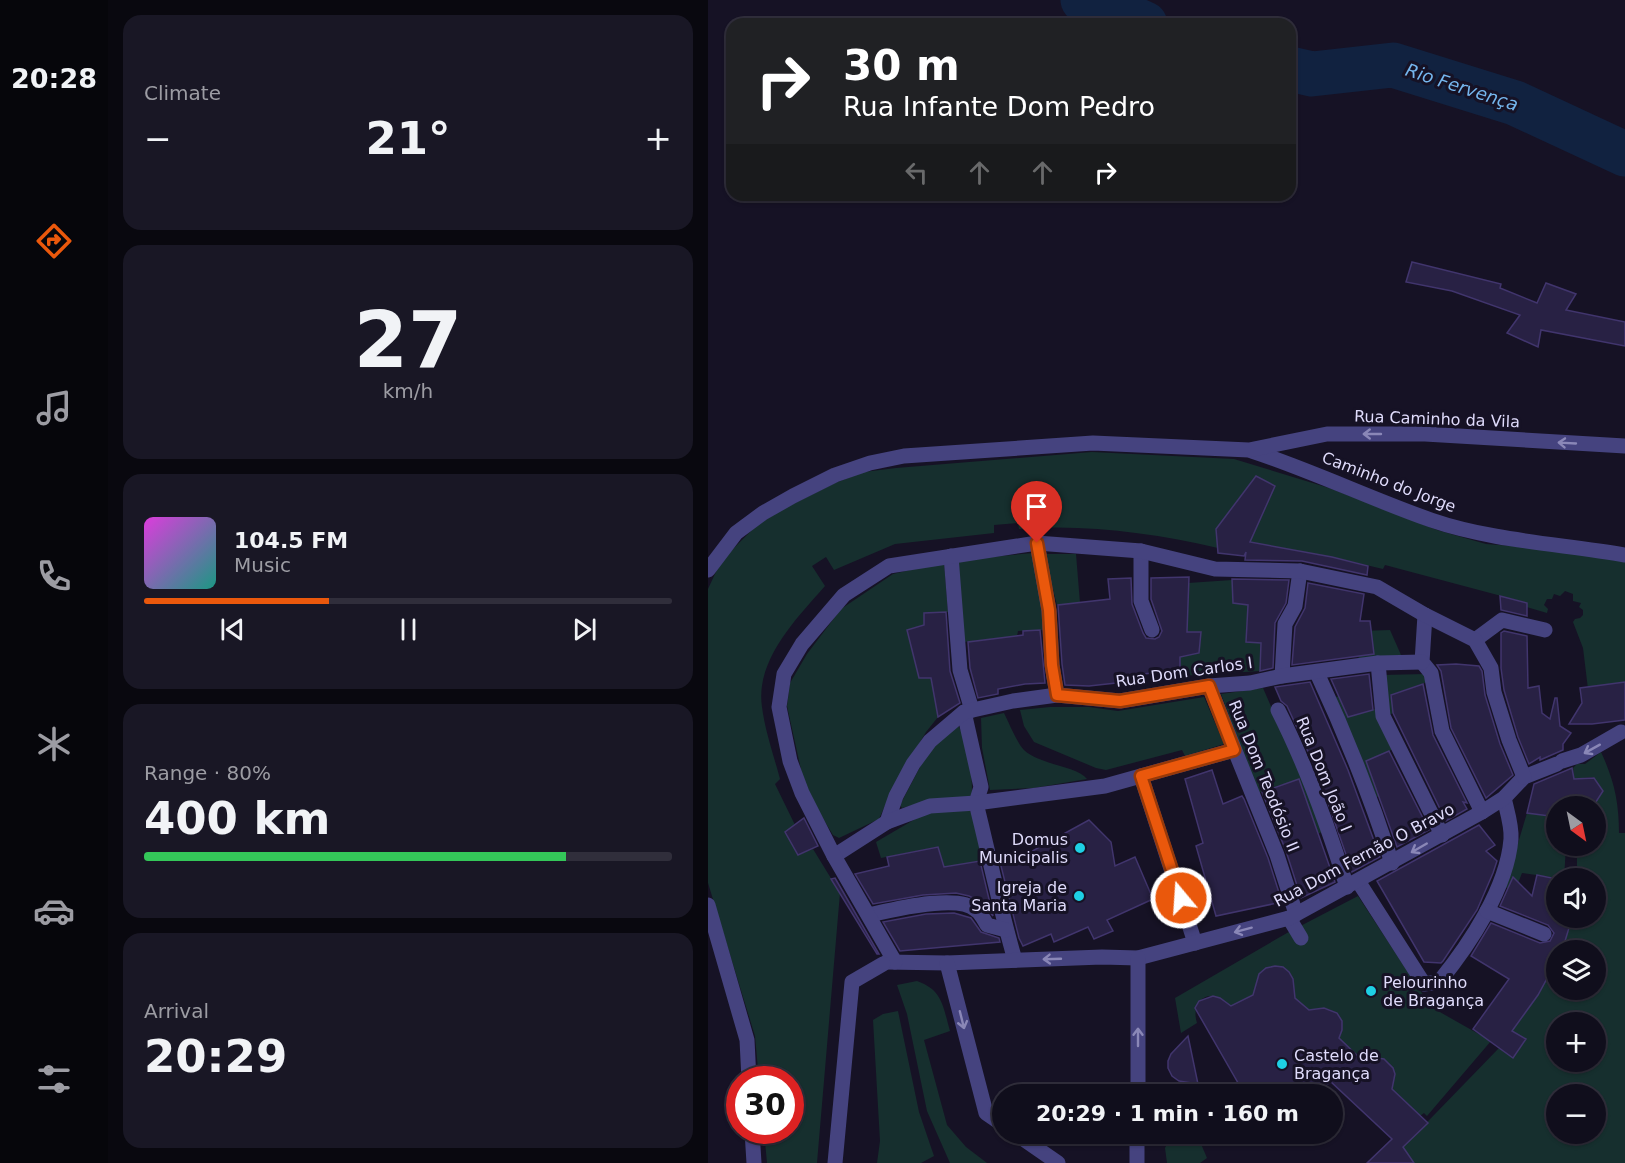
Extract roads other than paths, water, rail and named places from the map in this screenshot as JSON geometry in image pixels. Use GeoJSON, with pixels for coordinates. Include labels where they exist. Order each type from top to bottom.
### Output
{"type":"FeatureCollection","features":[{"type":"Feature","properties":{"kind":"street","name":"Rua Caminho da Vila"},"geometry":{"type":"LineString","coordinates":[[1249,450],[1327,434],[1425,434],[1625,446]]}},
{"type":"Feature","properties":{"kind":"street"},"geometry":{"type":"LineString","coordinates":[[708,570],[736,534],[763,513],[825,480],[870,463],[904,456],[1093,444],[1249,450]]}},
{"type":"Feature","properties":{"kind":"street","name":"Caminho do Jorge"},"geometry":{"type":"LineString","coordinates":[[1249,450],[1299,466],[1433,521],[1489,534],[1625,555]]}},
{"type":"Feature","properties":{"kind":"street"},"geometry":{"type":"LineString","coordinates":[[1037,543],[1049,610],[1052,665],[1057,695]]}},
{"type":"Feature","properties":{"kind":"street"},"geometry":{"type":"LineString","coordinates":[[835,1163],[852,982],[888,963],[869,915],[834,856],[802,793],[790,761],[779,707],[784,674],[802,645],[844,595],[889,566],[1037,543],[1142,551],[1215,569],[1300,571],[1377,587],[1474,640],[1491,668],[1494,692],[1509,740],[1524,777]]}},
{"type":"Feature","properties":{"kind":"street"},"geometry":{"type":"LineString","coordinates":[[1142,551],[1141,601],[1152,630]]}},
{"type":"Feature","properties":{"kind":"street"},"geometry":{"type":"LineString","coordinates":[[951,556],[960,670],[981,787],[976,803],[1015,960]]}},
{"type":"Feature","properties":{"kind":"street"},"geometry":{"type":"LineString","coordinates":[[1282,676],[1285,624],[1295,606],[1300,571]]}},
{"type":"Feature","properties":{"kind":"street"},"geometry":{"type":"LineString","coordinates":[[1425,615],[1426,668],[1442,730],[1482,812]]}},
{"type":"Feature","properties":{"kind":"street"},"geometry":{"type":"LineString","coordinates":[[1474,640],[1502,620],[1545,630]]}},
{"type":"Feature","properties":{"kind":"street","name":"Rua Dom Carlos I"},"geometry":{"type":"LineString","coordinates":[[887,822],[896,796],[913,764],[930,741],[968,711],[1013,701],[1057,695],[1120,701],[1209,686],[1250,683],[1268,685],[1282,676],[1378,663],[1402,662],[1426,668]]}},
{"type":"Feature","properties":{"kind":"street"},"geometry":{"type":"LineString","coordinates":[[1378,663],[1383,716],[1442,835]]}},
{"type":"Feature","properties":{"kind":"street"},"geometry":{"type":"LineString","coordinates":[[1317,673],[1372,801],[1392,863]]}},
{"type":"Feature","properties":{"kind":"street","name":"Rua Dom Teodósio II"},"geometry":{"type":"LineString","coordinates":[[1209,686],[1276,855],[1292,916],[1301,938]]}},
{"type":"Feature","properties":{"kind":"street","name":"Rua Dom João I"},"geometry":{"type":"LineString","coordinates":[[1278,710],[1294,740],[1352,884],[1424,984],[1439,982],[1462,955],[1487,910]]}},
{"type":"Feature","properties":{"kind":"street","name":"Rua Dom Fernão O Bravo"},"geometry":{"type":"LineString","coordinates":[[888,963],[1138,958],[1292,916],[1482,812],[1504,798],[1524,777],[1581,755],[1621,732]]}},
{"type":"Feature","properties":{"kind":"street"},"geometry":{"type":"LineString","coordinates":[[834,856],[887,822],[930,806],[976,803],[1105,786],[1234,750]]}},
{"type":"Feature","properties":{"kind":"street"},"geometry":{"type":"LineString","coordinates":[[1141,776],[1195,943]]}},
{"type":"Feature","properties":{"kind":"street"},"geometry":{"type":"LineString","coordinates":[[1504,798],[1511,837],[1510,846],[1507,863],[1487,910],[1544,934]]}},
{"type":"Feature","properties":{"kind":"street"},"geometry":{"type":"LineString","coordinates":[[869,915],[917,905],[959,903],[976,909],[987,925],[1006,930]]}},
{"type":"Feature","properties":{"kind":"street"},"geometry":{"type":"LineString","coordinates":[[708,905],[747,1040],[748,1066]]}},
{"type":"Feature","properties":{"kind":"street"},"geometry":{"type":"LineString","coordinates":[[1138,958],[1138,1084]]}},
{"type":"Feature","properties":{"kind":"street"},"geometry":{"type":"LineString","coordinates":[[947,963],[986,1113],[992,1117]]}},
{"type":"Feature","properties":{"kind":"street"},"geometry":{"type":"LineString","coordinates":[[753,1144],[754,1163]]}},
{"type":"Feature","properties":{"kind":"street"},"geometry":{"type":"LineString","coordinates":[[1030,1144],[1058,1163]]}},
{"type":"Feature","properties":{"kind":"street"},"geometry":{"type":"LineString","coordinates":[[1137,1144],[1137,1163]]}},
{"type":"Feature","properties":{"kind":"waterway","name":"Rio Fervença"},"geometry":{"type":"LineString","coordinates":[[1083,0],[1108,7],[1132,18]]}},
{"type":"Feature","properties":{"kind":"waterway","name":"Rio Fervença"},"geometry":{"type":"LineString","coordinates":[[1296,70],[1312,74],[1393,65],[1515,103],[1625,154]]}},
{"type":"Feature","properties":{"kind":"place","name":"Domus Municipalis"},"geometry":{"type":"Point","coordinates":[1080,848]}},
{"type":"Feature","properties":{"kind":"place","name":"Igreja de Santa Maria"},"geometry":{"type":"Point","coordinates":[1079,896]}},
{"type":"Feature","properties":{"kind":"place","name":"Pelourinho de Bragança"},"geometry":{"type":"Point","coordinates":[1371,991]}},
{"type":"Feature","properties":{"kind":"place","name":"Castelo de Bragança"},"geometry":{"type":"Point","coordinates":[1282,1064]}}]}
